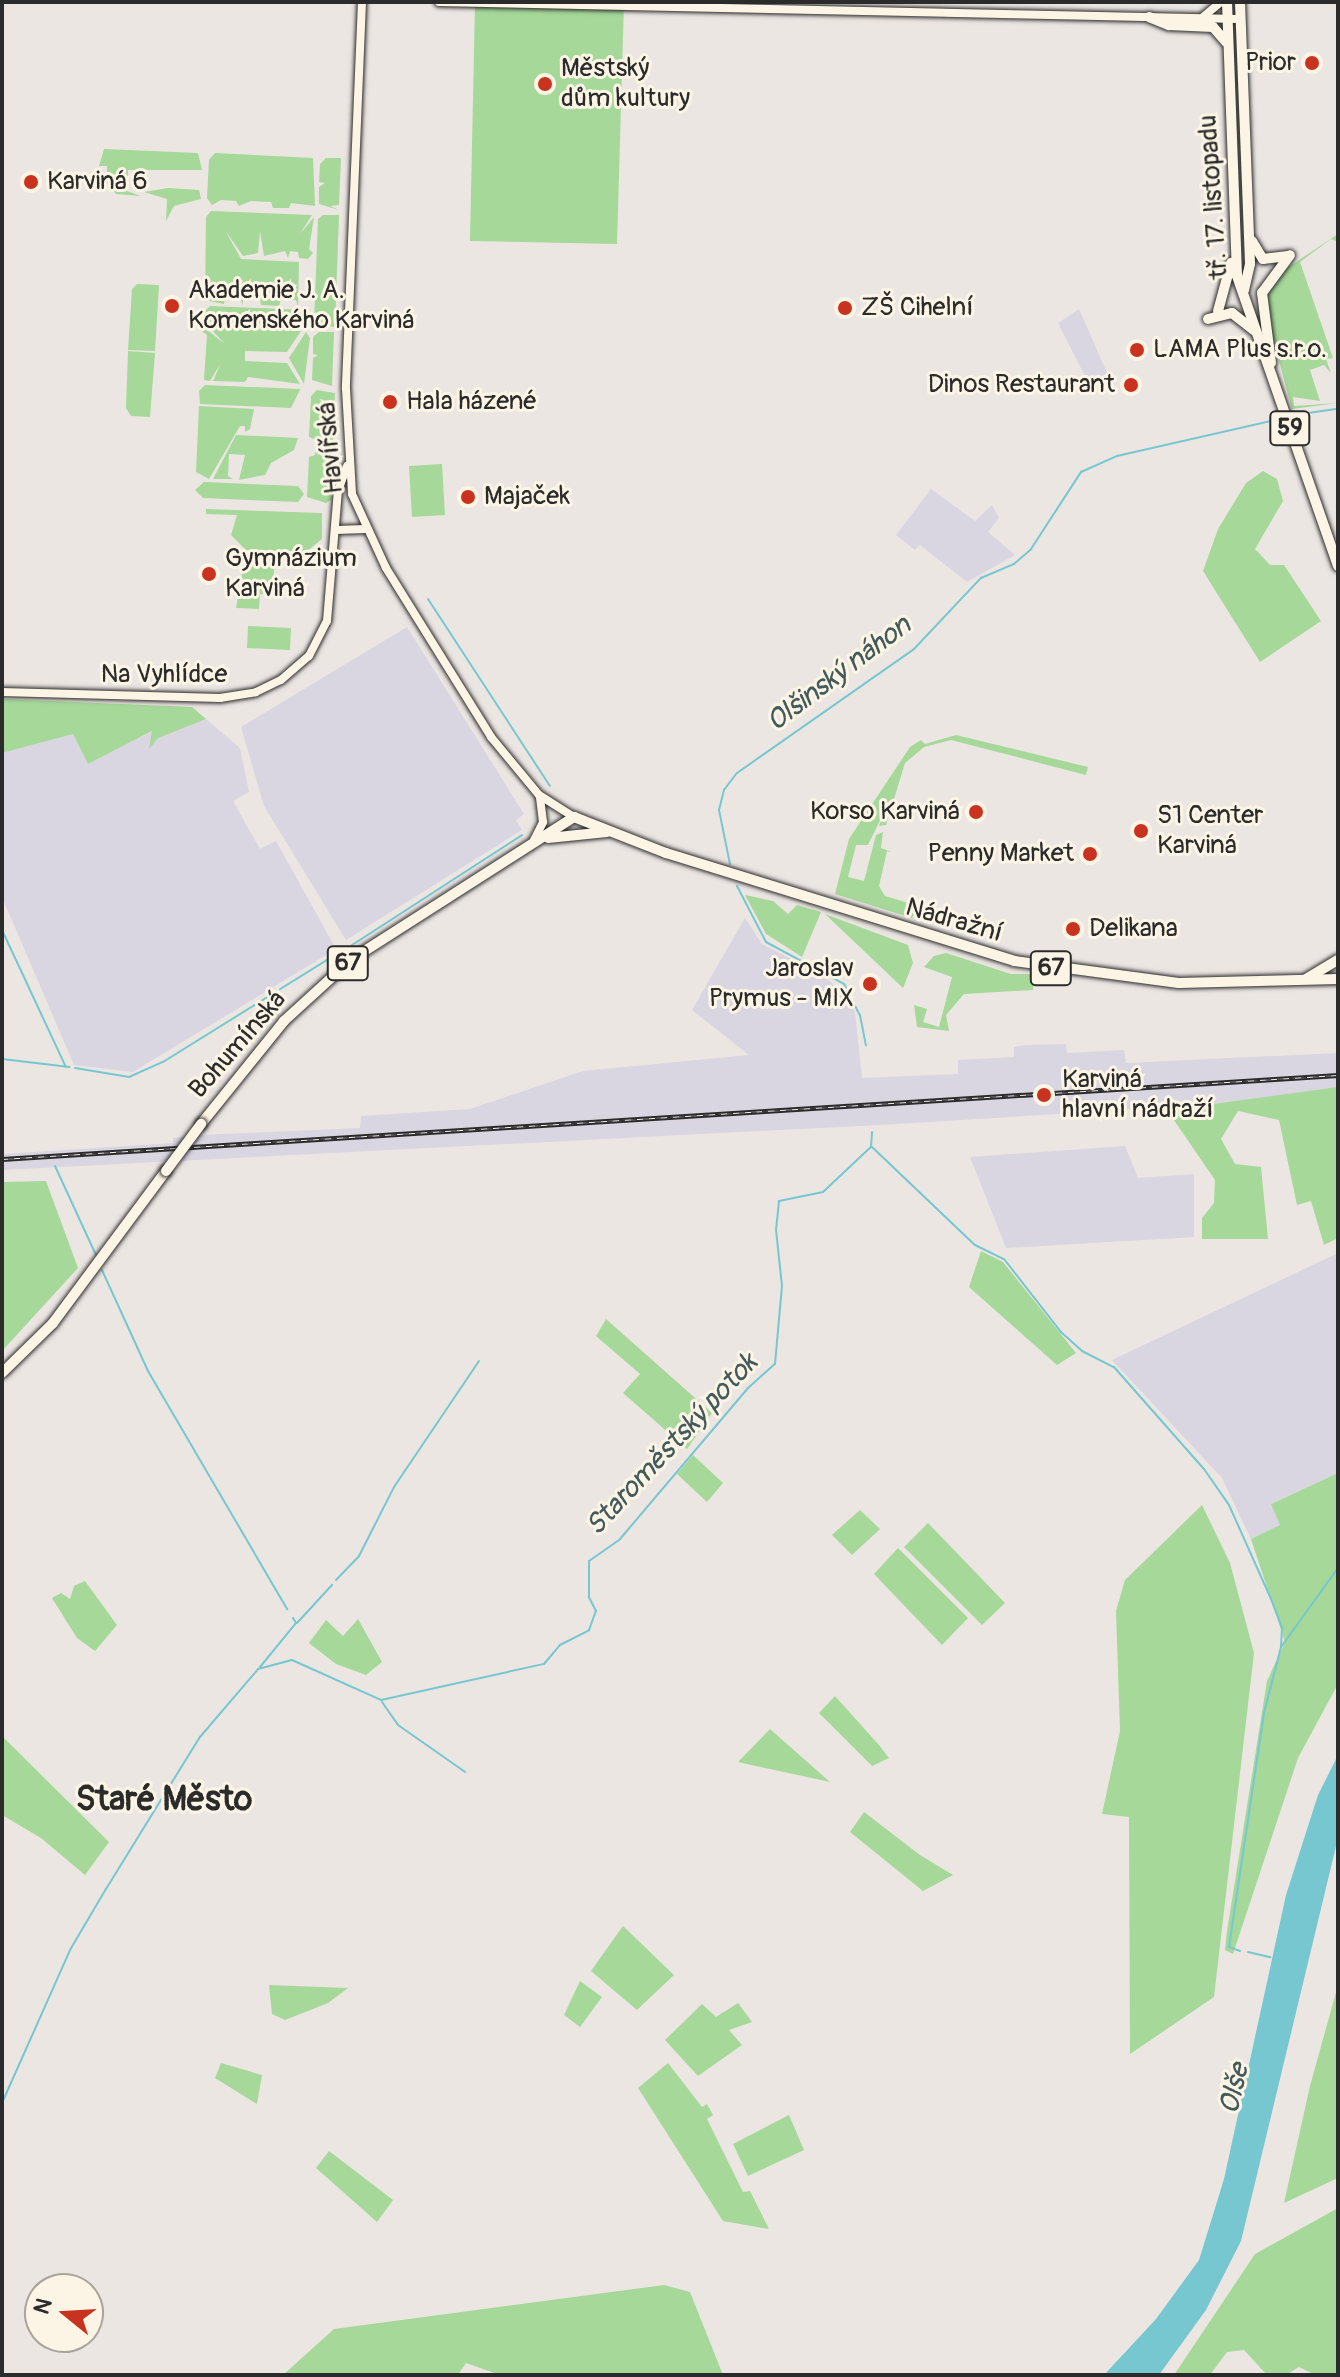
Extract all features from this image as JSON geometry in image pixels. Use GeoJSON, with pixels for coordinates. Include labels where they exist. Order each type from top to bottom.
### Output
{"type":"FeatureCollection","features":[{"type":"Feature","properties":{"kind":"main road","name":"tř. 17. listopadu"},"geometry":{"type":"LineString","coordinates":[[1224,2],[1237,276],[1244,290]]}},
{"type":"Feature","properties":{"kind":"main road","name":"tř. 17. listopadu"},"geometry":{"type":"LineString","coordinates":[[1240,2],[1250,270],[1244,290]]}},
{"type":"Feature","properties":{"kind":"main road"},"geometry":{"type":"LineString","coordinates":[[1149,17],[1169,25],[1213,27],[1227,46]]}},
{"type":"Feature","properties":{"kind":"main road"},"geometry":{"type":"LineString","coordinates":[[1248,231],[1263,259],[1290,255],[1262,293],[1271,373]]}},
{"type":"Feature","properties":{"kind":"main road"},"geometry":{"type":"LineString","coordinates":[[1218,311],[1230,281],[1235,233]]}},
{"type":"Feature","properties":{"kind":"main road","name":"59"},"geometry":{"type":"LineString","coordinates":[[1244,290],[1338,566]]}},
{"type":"Feature","properties":{"kind":"main road"},"geometry":{"type":"LineString","coordinates":[[1208,319],[1236,314],[1258,335]]}},
{"type":"Feature","properties":{"kind":"main road","name":"Nádražní"},"geometry":{"type":"LineString","coordinates":[[574,817],[608,832],[1014,961],[1179,983],[1300,982],[1337,978]]}},
{"type":"Feature","properties":{"kind":"main road","name":"Bohumínská"},"geometry":{"type":"LineString","coordinates":[[2,1373],[53,1323],[269,1037],[335,974],[390,932],[574,817]]}},
{"type":"Feature","properties":{"kind":"main road"},"geometry":{"type":"LineString","coordinates":[[534,841],[608,832]]}},
{"type":"Feature","properties":{"kind":"main road","name":"67"},"geometry":{"type":"LineString","coordinates":[[1300,982],[1338,960]]}},
{"type":"Feature","properties":{"kind":"street","name":"Havířská"},"geometry":{"type":"LineString","coordinates":[[362,2],[347,466],[365,529],[491,737],[540,796],[574,817]]}},
{"type":"Feature","properties":{"kind":"street"},"geometry":{"type":"LineString","coordinates":[[439,2],[1239,19]]}},
{"type":"Feature","properties":{"kind":"street"},"geometry":{"type":"LineString","coordinates":[[1199,19],[1224,2]]}},
{"type":"Feature","properties":{"kind":"street","name":"Na Vyhlídce"},"geometry":{"type":"LineString","coordinates":[[2,692],[220,698],[256,692],[281,680],[309,656],[323,635],[332,604],[338,491],[347,466]]}},
{"type":"Feature","properties":{"kind":"street"},"geometry":{"type":"LineString","coordinates":[[336,530],[365,529]]}},
{"type":"Feature","properties":{"kind":"street"},"geometry":{"type":"LineString","coordinates":[[534,841],[543,822],[540,796]]}},
{"type":"Feature","properties":{"kind":"shaded area"},"geometry":{"type":"Polygon","coordinates":[[[1079,309],[1108,375],[1089,384],[1058,323],[1079,309]]]}},
{"type":"Feature","properties":{"kind":"shaded area"},"geometry":{"type":"Polygon","coordinates":[[[931,489],[975,521],[992,505],[999,518],[988,532],[1015,555],[967,582],[920,545],[915,550],[896,535],[931,489]]]}},
{"type":"Feature","properties":{"kind":"shaded area"},"geometry":{"type":"Polygon","coordinates":[[[407,627],[524,814],[516,820],[522,830],[346,940],[264,806],[241,727],[407,627]]]}},
{"type":"Feature","properties":{"kind":"shaded area"},"geometry":{"type":"Polygon","coordinates":[[[206,719],[240,748],[249,792],[233,801],[260,849],[276,841],[336,949],[133,1072],[74,1065],[2,897],[2,753],[73,734],[88,764],[153,731],[150,747],[157,738],[206,719]]]}},
{"type":"Feature","properties":{"kind":"shaded area"},"geometry":{"type":"Polygon","coordinates":[[[745,918],[762,944],[824,976],[843,993],[855,1012],[862,1078],[958,1074],[958,1060],[1014,1057],[1014,1047],[1066,1044],[1067,1053],[1124,1050],[1126,1063],[1338,1053],[1338,1088],[1200,1105],[896,1124],[2,1170],[2,1154],[173,1143],[173,1138],[202,1135],[360,1128],[361,1116],[470,1109],[583,1071],[749,1055],[692,1010],[745,918]]]}},
{"type":"Feature","properties":{"kind":"shaded area"},"geometry":{"type":"Polygon","coordinates":[[[1125,1146],[1138,1178],[1194,1174],[1194,1237],[1006,1248],[970,1157],[1125,1146]]]}},
{"type":"Feature","properties":{"kind":"shaded area"},"geometry":{"type":"Polygon","coordinates":[[[1338,1253],[1338,1473],[1272,1503],[1280,1525],[1251,1539],[1222,1478],[1112,1360],[1338,1253]]]}},
{"type":"Feature","properties":{"kind":"green space"},"geometry":{"type":"Polygon","coordinates":[[[475,2],[624,2],[617,244],[470,241],[475,2]]]}},
{"type":"Feature","properties":{"kind":"green space"},"geometry":{"type":"Polygon","coordinates":[[[104,149],[198,153],[202,170],[128,170],[127,191],[141,196],[116,194],[99,173],[107,173],[107,166],[99,166],[104,149]]]}},
{"type":"Feature","properties":{"kind":"green space"},"geometry":{"type":"Polygon","coordinates":[[[215,153],[313,158],[315,206],[291,203],[289,208],[273,208],[271,202],[251,201],[239,206],[236,201],[221,200],[212,205],[207,198],[209,160],[215,153]]]}},
{"type":"Feature","properties":{"kind":"green space"},"geometry":{"type":"Polygon","coordinates":[[[326,158],[341,158],[339,205],[330,206],[339,210],[319,204],[319,187],[325,183],[319,182],[320,164],[326,158]]]}},
{"type":"Feature","properties":{"kind":"green space"},"geometry":{"type":"Polygon","coordinates":[[[168,188],[199,190],[201,199],[174,206],[166,221],[167,199],[144,192],[168,188]]]}},
{"type":"Feature","properties":{"kind":"green space"},"geometry":{"type":"Polygon","coordinates":[[[211,211],[312,215],[300,234],[314,217],[309,249],[313,253],[308,259],[299,258],[298,252],[290,251],[288,258],[285,251],[264,256],[260,231],[258,253],[243,256],[225,230],[241,259],[299,262],[298,307],[296,300],[281,299],[279,306],[261,305],[260,298],[244,298],[242,305],[241,298],[225,297],[224,304],[205,300],[206,217],[211,211]]]}},
{"type":"Feature","properties":{"kind":"green space"},"geometry":{"type":"Polygon","coordinates":[[[323,215],[339,215],[335,327],[314,324],[318,219],[323,215]]]}},
{"type":"Feature","properties":{"kind":"green space"},"geometry":{"type":"Polygon","coordinates":[[[1338,234],[1338,242],[1331,239],[1300,262],[1333,358],[1326,359],[1331,373],[1324,365],[1310,370],[1320,401],[1293,397],[1294,406],[1338,403],[1292,409],[1263,301],[1275,276],[1338,234]]]}},
{"type":"Feature","properties":{"kind":"green space"},"geometry":{"type":"Polygon","coordinates":[[[137,284],[159,285],[155,351],[128,350],[132,289],[137,284]]]}},
{"type":"Feature","properties":{"kind":"green space"},"geometry":{"type":"Polygon","coordinates":[[[210,306],[304,310],[311,318],[303,326],[209,322],[202,314],[210,306]]]}},
{"type":"Feature","properties":{"kind":"green space"},"geometry":{"type":"Polygon","coordinates":[[[209,327],[301,331],[287,352],[245,351],[245,361],[287,363],[300,384],[248,377],[245,382],[213,381],[221,363],[210,381],[204,380],[207,335],[202,331],[206,329],[225,344],[209,327]]]}},
{"type":"Feature","properties":{"kind":"green space"},"geometry":{"type":"Polygon","coordinates":[[[306,332],[310,338],[304,384],[289,358],[306,332]]]}},
{"type":"Feature","properties":{"kind":"green space"},"geometry":{"type":"Polygon","coordinates":[[[319,332],[334,332],[332,386],[312,380],[313,358],[318,355],[313,354],[313,337],[319,332]]]}},
{"type":"Feature","properties":{"kind":"green space"},"geometry":{"type":"Polygon","coordinates":[[[128,351],[155,353],[150,417],[131,416],[126,408],[128,351]]]}},
{"type":"Feature","properties":{"kind":"green space"},"geometry":{"type":"Polygon","coordinates":[[[205,385],[300,390],[291,408],[200,404],[199,391],[205,385]]]}},
{"type":"Feature","properties":{"kind":"green space"},"geometry":{"type":"Polygon","coordinates":[[[317,390],[335,393],[331,500],[326,503],[307,497],[309,457],[315,455],[316,440],[309,437],[311,396],[317,390]]]}},
{"type":"Feature","properties":{"kind":"green space"},"geometry":{"type":"Polygon","coordinates":[[[199,406],[254,409],[250,429],[245,432],[245,426],[240,426],[209,479],[196,472],[199,406]]]}},
{"type":"Feature","properties":{"kind":"green space"},"geometry":{"type":"Polygon","coordinates":[[[236,435],[298,438],[294,450],[271,463],[265,475],[239,480],[245,455],[229,454],[228,476],[233,479],[213,479],[236,435]]]}},
{"type":"Feature","properties":{"kind":"green space"},"geometry":{"type":"Polygon","coordinates":[[[442,464],[445,515],[412,517],[409,466],[442,464]]]}},
{"type":"Feature","properties":{"kind":"green space"},"geometry":{"type":"Polygon","coordinates":[[[1263,471],[1277,479],[1283,501],[1255,549],[1270,565],[1284,565],[1321,621],[1260,662],[1203,571],[1218,529],[1246,483],[1263,471]]]}},
{"type":"Feature","properties":{"kind":"green space"},"geometry":{"type":"Polygon","coordinates":[[[204,482],[298,486],[304,494],[298,502],[203,498],[195,490],[204,482]]]}},
{"type":"Feature","properties":{"kind":"green space"},"geometry":{"type":"Polygon","coordinates":[[[206,509],[322,513],[322,539],[306,552],[246,550],[231,535],[237,515],[206,514],[206,509]]]}},
{"type":"Feature","properties":{"kind":"green space"},"geometry":{"type":"Polygon","coordinates":[[[245,557],[275,559],[272,595],[260,594],[259,609],[236,608],[245,557]]]}},
{"type":"Feature","properties":{"kind":"green space"},"geometry":{"type":"Polygon","coordinates":[[[248,626],[291,628],[290,650],[247,648],[248,626]]]}},
{"type":"Feature","properties":{"kind":"green space"},"geometry":{"type":"Polygon","coordinates":[[[3,699],[192,707],[206,719],[158,738],[149,749],[152,731],[88,764],[73,734],[2,753],[3,699]]]}},
{"type":"Feature","properties":{"kind":"green space"},"geometry":{"type":"Polygon","coordinates":[[[956,735],[1088,767],[1086,775],[951,740],[924,747],[905,763],[886,825],[879,826],[891,798],[868,845],[856,845],[848,877],[864,881],[876,835],[883,832],[881,848],[892,852],[887,851],[879,886],[885,896],[915,905],[926,897],[912,918],[835,894],[849,839],[910,747],[921,740],[925,744],[956,735]]]}},
{"type":"Feature","properties":{"kind":"green space"},"geometry":{"type":"Polygon","coordinates":[[[745,895],[773,901],[788,914],[797,905],[821,912],[802,957],[766,934],[745,895]]]}},
{"type":"Feature","properties":{"kind":"green space"},"geometry":{"type":"Polygon","coordinates":[[[825,914],[908,945],[913,963],[903,988],[825,914]]]}},
{"type":"Feature","properties":{"kind":"green space"},"geometry":{"type":"Polygon","coordinates":[[[946,953],[1011,974],[1035,974],[1033,990],[964,994],[946,1015],[949,1031],[917,1027],[914,1005],[927,1009],[923,1022],[939,1027],[952,977],[924,967],[934,956],[946,953]]]}},
{"type":"Feature","properties":{"kind":"green space"},"geometry":{"type":"Polygon","coordinates":[[[1338,1087],[1338,1238],[1324,1245],[1311,1201],[1297,1205],[1279,1120],[1238,1111],[1221,1139],[1235,1164],[1261,1167],[1268,1239],[1202,1239],[1202,1218],[1214,1203],[1215,1180],[1167,1110],[1338,1087]]]}},
{"type":"Feature","properties":{"kind":"green space"},"geometry":{"type":"Polygon","coordinates":[[[46,1181],[78,1268],[2,1351],[2,1182],[46,1181]]]}},
{"type":"Feature","properties":{"kind":"green space"},"geometry":{"type":"Polygon","coordinates":[[[981,1251],[1003,1262],[1076,1353],[1057,1365],[969,1287],[981,1251]]]}},
{"type":"Feature","properties":{"kind":"green space"},"geometry":{"type":"Polygon","coordinates":[[[606,1319],[712,1413],[687,1449],[623,1393],[640,1374],[596,1336],[606,1319]]]}},
{"type":"Feature","properties":{"kind":"green space"},"geometry":{"type":"Polygon","coordinates":[[[693,1455],[723,1483],[707,1502],[677,1474],[693,1455]]]}},
{"type":"Feature","properties":{"kind":"green space"},"geometry":{"type":"Polygon","coordinates":[[[1338,1473],[1338,1684],[1298,1758],[1233,1954],[1225,1950],[1227,1931],[1267,1681],[1285,1642],[1251,1539],[1280,1525],[1271,1504],[1338,1473]]]}},
{"type":"Feature","properties":{"kind":"green space"},"geometry":{"type":"Polygon","coordinates":[[[1202,1505],[1230,1563],[1254,1653],[1214,1997],[1130,2054],[1129,1817],[1102,1814],[1120,1731],[1116,1611],[1125,1580],[1202,1505]]]}},
{"type":"Feature","properties":{"kind":"green space"},"geometry":{"type":"Polygon","coordinates":[[[860,1510],[880,1529],[852,1555],[832,1535],[860,1510]]]}},
{"type":"Feature","properties":{"kind":"green space"},"geometry":{"type":"Polygon","coordinates":[[[928,1523],[1005,1603],[982,1625],[904,1547],[928,1523]]]}},
{"type":"Feature","properties":{"kind":"green space"},"geometry":{"type":"Polygon","coordinates":[[[898,1548],[968,1618],[942,1645],[874,1574],[898,1548]]]}},
{"type":"Feature","properties":{"kind":"green space"},"geometry":{"type":"Polygon","coordinates":[[[85,1581],[117,1625],[95,1651],[77,1638],[52,1598],[61,1593],[70,1599],[74,1586],[85,1581]]]}},
{"type":"Feature","properties":{"kind":"green space"},"geometry":{"type":"Polygon","coordinates":[[[358,1619],[382,1662],[366,1675],[336,1664],[309,1643],[326,1620],[343,1636],[358,1619]]]}},
{"type":"Feature","properties":{"kind":"green space"},"geometry":{"type":"Polygon","coordinates":[[[835,1696],[889,1758],[872,1766],[819,1713],[835,1696]]]}},
{"type":"Feature","properties":{"kind":"green space"},"geometry":{"type":"Polygon","coordinates":[[[770,1729],[830,1782],[738,1762],[770,1729]]]}},
{"type":"Feature","properties":{"kind":"green space"},"geometry":{"type":"Polygon","coordinates":[[[2,1736],[109,1842],[85,1875],[41,1838],[2,1815],[2,1736]]]}},
{"type":"Feature","properties":{"kind":"green space"},"geometry":{"type":"Polygon","coordinates":[[[864,1812],[920,1855],[953,1875],[923,1891],[850,1832],[864,1812]]]}},
{"type":"Feature","properties":{"kind":"green space"},"geometry":{"type":"Polygon","coordinates":[[[623,1926],[674,1975],[637,2010],[591,1971],[623,1926]]]}},
{"type":"Feature","properties":{"kind":"green space"},"geometry":{"type":"Polygon","coordinates":[[[580,1981],[602,1997],[580,2027],[564,2015],[580,1981]]]}},
{"type":"Feature","properties":{"kind":"green space"},"geometry":{"type":"Polygon","coordinates":[[[269,1985],[348,1988],[328,2003],[285,2020],[272,2014],[269,1985]]]}},
{"type":"Feature","properties":{"kind":"green space"},"geometry":{"type":"Polygon","coordinates":[[[1338,1985],[1338,2178],[1284,2203],[1310,2086],[1338,1985]]]}},
{"type":"Feature","properties":{"kind":"green space"},"geometry":{"type":"Polygon","coordinates":[[[738,2003],[752,2022],[729,2030],[742,2045],[698,2076],[665,2040],[702,2004],[716,2017],[738,2003]]]}},
{"type":"Feature","properties":{"kind":"green space"},"geometry":{"type":"Polygon","coordinates":[[[221,2063],[262,2075],[257,2104],[215,2078],[221,2063]]]}},
{"type":"Feature","properties":{"kind":"green space"},"geometry":{"type":"Polygon","coordinates":[[[668,2063],[702,2107],[707,2104],[713,2115],[707,2119],[743,2192],[750,2191],[769,2229],[723,2221],[638,2088],[668,2063]]]}},
{"type":"Feature","properties":{"kind":"green space"},"geometry":{"type":"Polygon","coordinates":[[[789,2115],[804,2150],[748,2176],[733,2144],[789,2115]]]}},
{"type":"Feature","properties":{"kind":"green space"},"geometry":{"type":"Polygon","coordinates":[[[329,2151],[393,2200],[377,2222],[316,2168],[329,2151]]]}},
{"type":"Feature","properties":{"kind":"green space"},"geometry":{"type":"Polygon","coordinates":[[[1338,2208],[1338,2375],[1315,2375],[1299,2367],[1286,2375],[1267,2375],[1244,2350],[1227,2352],[1210,2375],[1174,2375],[1255,2254],[1338,2208]]]}},
{"type":"Feature","properties":{"kind":"green space"},"geometry":{"type":"Polygon","coordinates":[[[664,2285],[690,2292],[723,2375],[500,2375],[466,2363],[458,2375],[283,2375],[334,2329],[664,2285]]]}},
{"type":"Feature","properties":{"kind":"water"},"geometry":{"type":"Polygon","coordinates":[[[1338,1755],[1338,1838],[1241,2241],[1206,2310],[1159,2375],[1104,2375],[1156,2319],[1199,2260],[1224,2179],[1286,1895],[1318,1795],[1338,1755]]]}},
{"type":"Feature","properties":{"kind":"waterway","name":"Olšinský náhon"},"geometry":{"type":"LineString","coordinates":[[1301,414],[1338,409]]}},
{"type":"Feature","properties":{"kind":"waterway","name":"Olšinský náhon"},"geometry":{"type":"LineString","coordinates":[[730,864],[719,810],[724,790],[737,773],[914,649],[981,578],[1014,564],[1031,549],[1081,472],[1117,456],[1276,420]]}},
{"type":"Feature","properties":{"kind":"waterway"},"geometry":{"type":"LineString","coordinates":[[428,599],[550,786]]}},
{"type":"Feature","properties":{"kind":"waterway"},"geometry":{"type":"LineString","coordinates":[[349,947],[522,835]]}},
{"type":"Feature","properties":{"kind":"waterway","name":"Olšinský náhon"},"geometry":{"type":"LineString","coordinates":[[737,886],[766,942],[844,984],[860,1015],[866,1045]]}},
{"type":"Feature","properties":{"kind":"waterway"},"geometry":{"type":"LineString","coordinates":[[2,930],[66,1067]]}},
{"type":"Feature","properties":{"kind":"waterway"},"geometry":{"type":"LineString","coordinates":[[75,1068],[129,1077],[163,1062],[340,952]]}},
{"type":"Feature","properties":{"kind":"waterway"},"geometry":{"type":"LineString","coordinates":[[2,1059],[70,1067]]}},
{"type":"Feature","properties":{"kind":"waterway","name":"Staroměstský potok"},"geometry":{"type":"LineString","coordinates":[[2,2103],[70,1950],[200,1737],[258,1669],[292,1660],[381,1700],[544,1664],[560,1645],[589,1630],[596,1611],[589,1597],[589,1561],[620,1539],[748,1388],[775,1364],[782,1286],[776,1230],[779,1201],[823,1192],[871,1147],[872,1132]]}},
{"type":"Feature","properties":{"kind":"waterway","name":"Staroměstský potok"},"geometry":{"type":"LineString","coordinates":[[872,1147],[975,1245],[1004,1259],[1061,1332],[1082,1351],[1114,1367],[1204,1469],[1229,1505],[1271,1599],[1282,1628],[1281,1647]]}},
{"type":"Feature","properties":{"kind":"waterway"},"geometry":{"type":"LineString","coordinates":[[55,1166],[96,1255]]}},
{"type":"Feature","properties":{"kind":"waterway"},"geometry":{"type":"LineString","coordinates":[[102,1270],[148,1371],[287,1609]]}},
{"type":"Feature","properties":{"kind":"waterway"},"geometry":{"type":"LineString","coordinates":[[336,1580],[359,1556],[394,1487],[479,1361]]}},
{"type":"Feature","properties":{"kind":"waterway"},"geometry":{"type":"LineString","coordinates":[[1240,1951],[1229,1947],[1264,1713],[1281,1647],[1338,1568]]}},
{"type":"Feature","properties":{"kind":"waterway"},"geometry":{"type":"LineString","coordinates":[[297,1623],[332,1585]]}},
{"type":"Feature","properties":{"kind":"waterway"},"geometry":{"type":"LineString","coordinates":[[260,1667],[296,1623],[293,1618]]}},
{"type":"Feature","properties":{"kind":"waterway"},"geometry":{"type":"LineString","coordinates":[[382,1702],[398,1725],[465,1772]]}},
{"type":"Feature","properties":{"kind":"waterway"},"geometry":{"type":"LineString","coordinates":[[1248,1952],[1270,1957]]}},
{"type":"Feature","properties":{"kind":"railway"},"geometry":{"type":"LineString","coordinates":[[2,1159],[1338,1075]]}},
{"type":"Feature","properties":{"kind":"place","name":"Prior"},"geometry":{"type":"Point","coordinates":[1312,63]}},
{"type":"Feature","properties":{"kind":"place","name":"Městský dům kultury"},"geometry":{"type":"Point","coordinates":[545,84]}},
{"type":"Feature","properties":{"kind":"place","name":"Karviná 6"},"geometry":{"type":"Point","coordinates":[31,182]}},
{"type":"Feature","properties":{"kind":"place","name":"Akademie J. A. Komenského Karviná"},"geometry":{"type":"Point","coordinates":[172,306]}},
{"type":"Feature","properties":{"kind":"place","name":"ZŠ Cihelní"},"geometry":{"type":"Point","coordinates":[845,308]}},
{"type":"Feature","properties":{"kind":"place","name":"LAMA Plus s.r.o."},"geometry":{"type":"Point","coordinates":[1137,350]}},
{"type":"Feature","properties":{"kind":"place","name":"Dinos Restaurant"},"geometry":{"type":"Point","coordinates":[1131,385]}},
{"type":"Feature","properties":{"kind":"place","name":"Hala házené"},"geometry":{"type":"Point","coordinates":[390,402]}},
{"type":"Feature","properties":{"kind":"place","name":"Majaček"},"geometry":{"type":"Point","coordinates":[468,497]}},
{"type":"Feature","properties":{"kind":"place","name":"Gymnázium Karviná"},"geometry":{"type":"Point","coordinates":[209,574]}},
{"type":"Feature","properties":{"kind":"place","name":"Korso Karviná"},"geometry":{"type":"Point","coordinates":[976,812]}},
{"type":"Feature","properties":{"kind":"place","name":"S1 Center Karviná"},"geometry":{"type":"Point","coordinates":[1141,831]}},
{"type":"Feature","properties":{"kind":"place","name":"Penny Market"},"geometry":{"type":"Point","coordinates":[1090,854]}},
{"type":"Feature","properties":{"kind":"place","name":"Delikana"},"geometry":{"type":"Point","coordinates":[1073,929]}},
{"type":"Feature","properties":{"kind":"place","name":"Jaroslav Prymus - MIX"},"geometry":{"type":"Point","coordinates":[870,984]}},
{"type":"Feature","properties":{"kind":"place","name":"Karviná hlavní nádraží"},"geometry":{"type":"Point","coordinates":[1044,1095]}},
{"type":"Feature","properties":{"kind":"district","name":"Staré Město"},"geometry":{"type":"Point","coordinates":[164,1800]}},
{"type":"Feature","properties":{"kind":"water label","name":"Olše"},"geometry":{"type":"Point","coordinates":[1235,2089]}}]}
